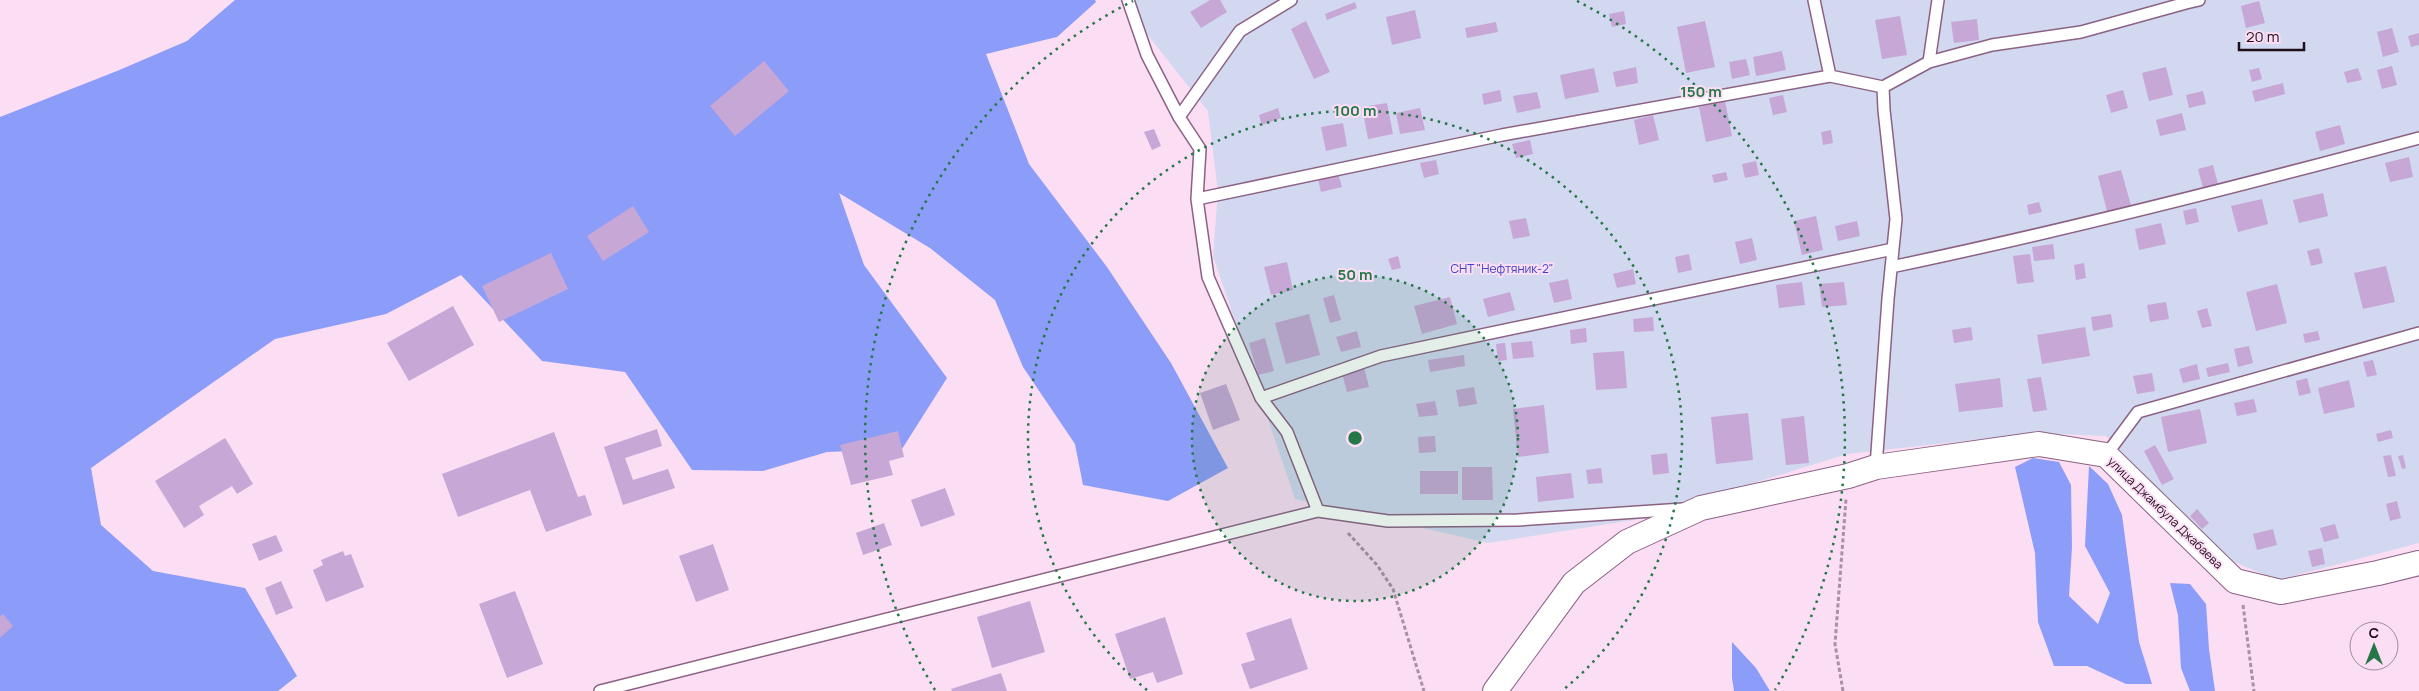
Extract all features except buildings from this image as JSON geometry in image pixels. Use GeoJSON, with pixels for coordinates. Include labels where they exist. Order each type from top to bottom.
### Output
{"type":"FeatureCollection","features":[{"type":"Feature","properties":{"kind":"street","name":"улица Джамбула Джабаева"},"geometry":{"type":"LineString","coordinates":[[1495,691],[1574,583],[1627,542],[1701,508],[1848,476],[1876,467],[2039,444],[2106,454],[2235,581],[2281,592],[2419,563]]}},
{"type":"Feature","properties":{"kind":"lane"},"geometry":{"type":"LineString","coordinates":[[1128,0],[1147,55],[1179,117],[1200,149],[1197,199],[1208,277],[1261,398],[1286,432],[1318,510]]}},
{"type":"Feature","properties":{"kind":"lane"},"geometry":{"type":"LineString","coordinates":[[1179,117],[1240,31],[1292,0]]}},
{"type":"Feature","properties":{"kind":"lane"},"geometry":{"type":"LineString","coordinates":[[1814,0],[1830,76]]}},
{"type":"Feature","properties":{"kind":"lane"},"geometry":{"type":"LineString","coordinates":[[1929,62],[1938,0]]}},
{"type":"Feature","properties":{"kind":"lane"},"geometry":{"type":"LineString","coordinates":[[1197,199],[1502,135],[1830,76],[1883,87],[1929,62],[1992,45],[2081,32],[2199,0]]}},
{"type":"Feature","properties":{"kind":"lane"},"geometry":{"type":"LineString","coordinates":[[1876,467],[1896,219],[1883,87]]}},
{"type":"Feature","properties":{"kind":"lane"},"geometry":{"type":"LineString","coordinates":[[1891,267],[1994,245],[2233,188],[2419,138]]}},
{"type":"Feature","properties":{"kind":"lane"},"geometry":{"type":"LineString","coordinates":[[1261,398],[1381,356],[1893,249]]}},
{"type":"Feature","properties":{"kind":"lane"},"geometry":{"type":"LineString","coordinates":[[2106,454],[2138,412],[2419,333]]}},
{"type":"Feature","properties":{"kind":"lane"},"geometry":{"type":"LineString","coordinates":[[600,691],[1318,510],[1388,521],[1518,520],[1701,508]]}},
{"type":"Feature","properties":{"kind":"path"},"geometry":{"type":"LineString","coordinates":[[1843,691],[1836,644],[1848,476]]}},
{"type":"Feature","properties":{"kind":"path"},"geometry":{"type":"LineString","coordinates":[[1346,531],[1377,565],[1394,589],[1424,691]]}},
{"type":"Feature","properties":{"kind":"path"},"geometry":{"type":"LineString","coordinates":[[2240,582],[2254,691]]}},
{"type":"Feature","properties":{"kind":"green space","name":"СНТ \"Нефтяник-2\""},"geometry":{"type":"Polygon","coordinates":[[[1120,0],[2419,0],[2419,543],[2277,580],[2222,557],[2106,436],[2037,433],[1847,454],[1634,520],[1488,543],[1295,499],[1213,256],[1218,191],[1208,111],[1120,0]]]}},
{"type":"Feature","properties":{"kind":"shaded area"},"geometry":{"type":"Polygon","coordinates":[[[235,0],[1095,0],[1096,2],[1057,37],[986,54],[1029,164],[1107,267],[1171,363],[1228,468],[1168,501],[1083,485],[1075,444],[1023,367],[995,300],[930,248],[839,193],[864,265],[947,378],[902,449],[827,452],[763,471],[692,470],[625,372],[542,361],[461,275],[386,314],[275,339],[91,468],[101,525],[153,571],[245,588],[297,676],[278,691],[0,691],[0,117],[187,41],[235,0]]]}},
{"type":"Feature","properties":{"kind":"shaded area"},"geometry":{"type":"Polygon","coordinates":[[[2033,458],[2059,462],[2071,485],[2072,547],[2069,596],[2098,624],[2110,593],[2085,546],[2089,466],[2108,484],[2122,515],[2139,642],[2152,684],[2126,684],[2087,666],[2054,666],[2038,622],[2035,553],[2015,467],[2033,458]]]}},
{"type":"Feature","properties":{"kind":"shaded area"},"geometry":{"type":"Polygon","coordinates":[[[2170,583],[2190,584],[2206,604],[2209,649],[2215,691],[2190,691],[2181,668],[2178,615],[2170,583]]]}},
{"type":"Feature","properties":{"kind":"shaded area"},"geometry":{"type":"Polygon","coordinates":[[[1732,642],[1756,668],[1770,691],[1734,691],[1732,642]]]}}]}
